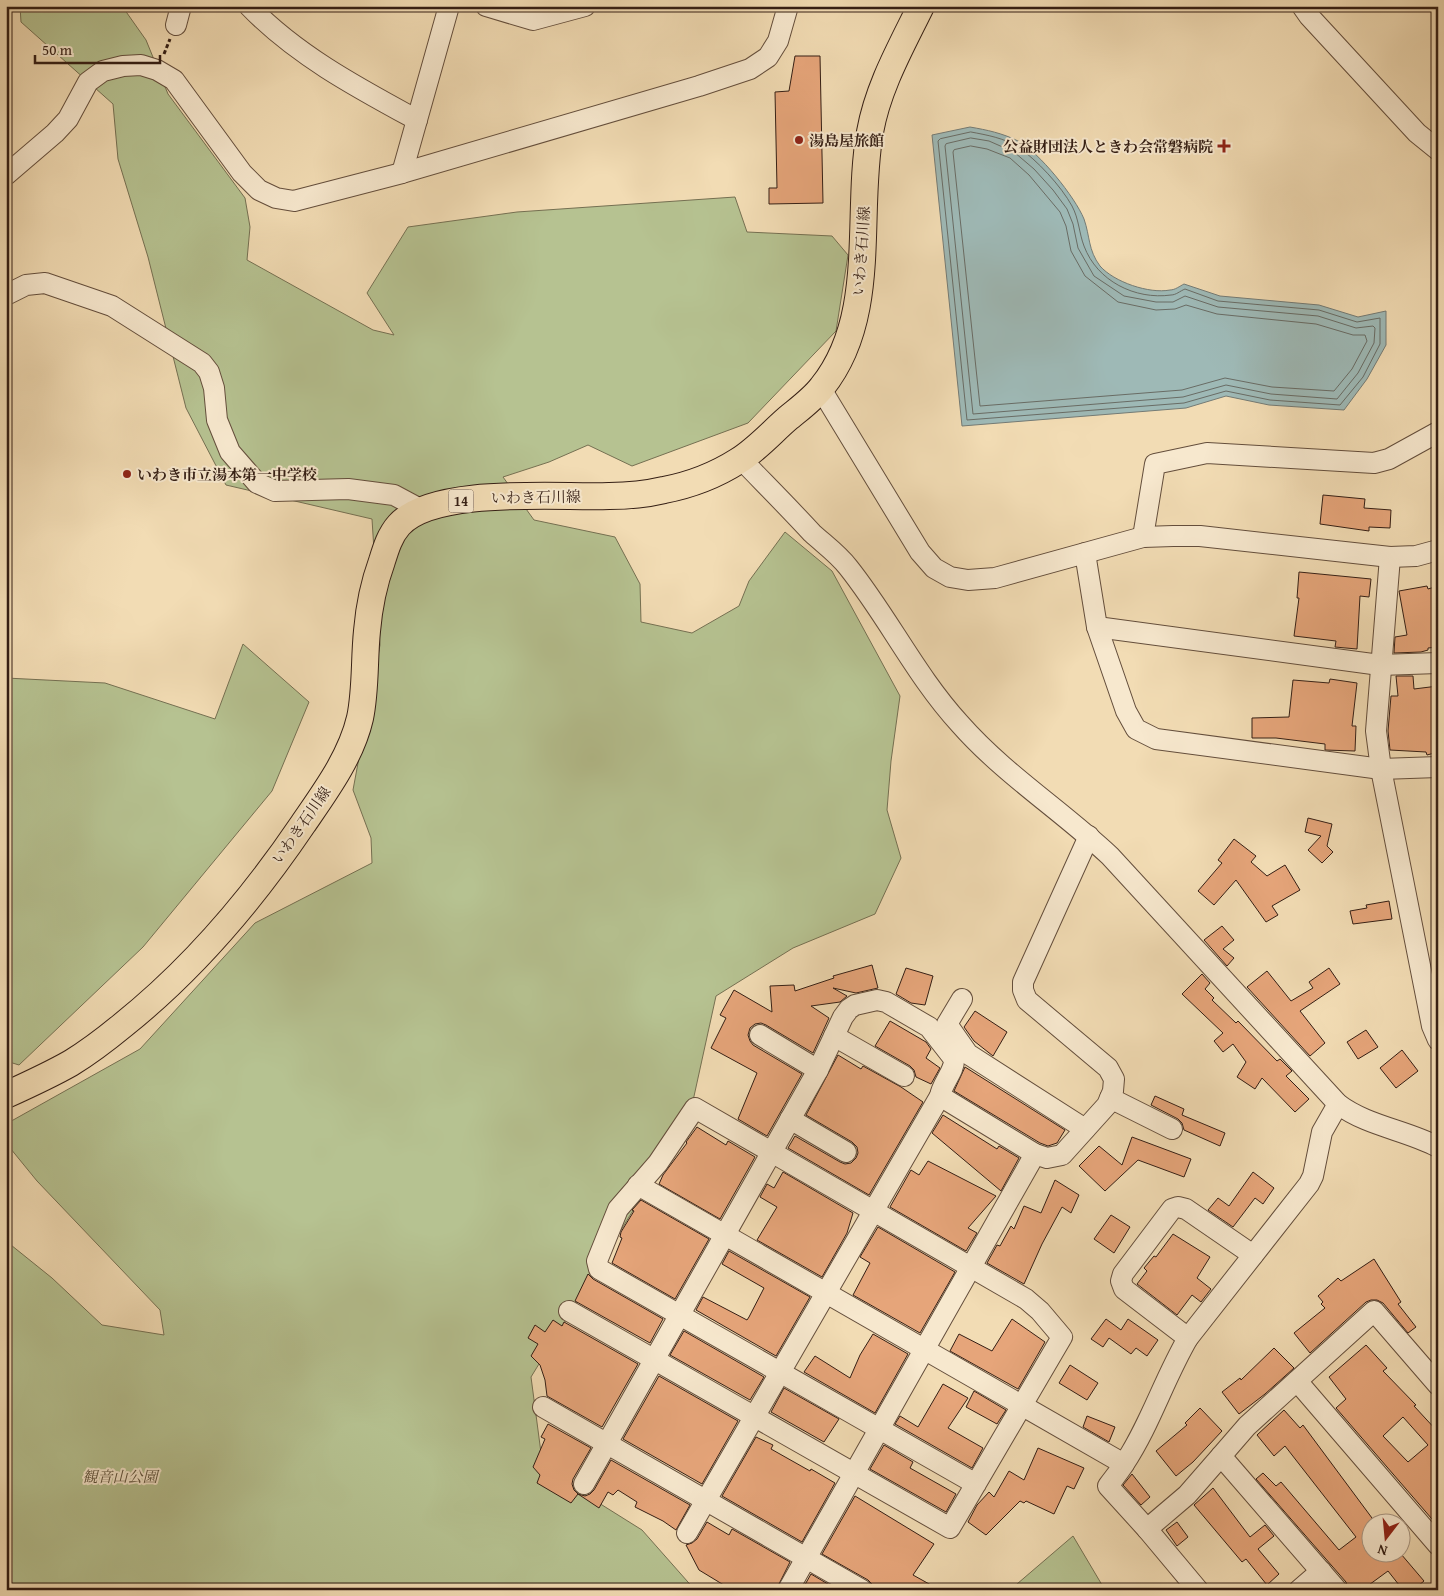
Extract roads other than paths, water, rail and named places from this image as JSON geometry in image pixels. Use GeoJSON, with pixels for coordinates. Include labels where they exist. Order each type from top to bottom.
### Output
{"type":"FeatureCollection","features":[{"type":"Feature","properties":{"kind":"main road","name":"いわき石川線"},"geometry":{"type":"LineString","coordinates":[[6,1094],[72,1062],[144,1009],[217,936],[285,850],[325,792],[350,746],[359,723],[367,628],[375,581],[389,540],[401,522],[422,510],[452,502],[495,497],[612,496],[662,491],[692,483],[742,459],[821,389],[838,364],[849,339],[857,310],[867,158],[875,110],[890,68],[921,6]]}},
{"type":"Feature","properties":{"kind":"street"},"geometry":{"type":"LineString","coordinates":[[249,6],[262,20],[315,62],[377,99],[417,120]]}},
{"type":"Feature","properties":{"kind":"street"},"geometry":{"type":"LineString","coordinates":[[402,173],[449,6]]}},
{"type":"Feature","properties":{"kind":"street"},"geometry":{"type":"LineString","coordinates":[[486,6],[533,20],[585,6]]}},
{"type":"Feature","properties":{"kind":"street"},"geometry":{"type":"LineString","coordinates":[[6,175],[55,133],[68,119],[88,82],[103,71],[123,66],[141,65],[157,70],[174,80],[242,173],[259,190],[276,198],[294,201],[402,173],[690,89],[750,69],[768,57],[778,41],[788,6]]}},
{"type":"Feature","properties":{"kind":"street"},"geometry":{"type":"LineString","coordinates":[[1302,6],[1417,133],[1438,150]]}},
{"type":"Feature","properties":{"kind":"street"},"geometry":{"type":"LineString","coordinates":[[6,295],[26,285],[45,283],[112,306],[202,363],[212,380],[217,420],[230,452],[258,482],[275,491],[348,489],[394,495],[422,510]]}},
{"type":"Feature","properties":{"kind":"street"},"geometry":{"type":"LineString","coordinates":[[821,389],[920,552],[934,568],[950,577],[968,580],[995,578],[1143,537],[1200,536],[1390,557],[1416,556],[1438,550]]}},
{"type":"Feature","properties":{"kind":"street"},"geometry":{"type":"LineString","coordinates":[[1143,537],[1155,464],[1207,453],[1374,463],[1389,459],[1438,432]]}},
{"type":"Feature","properties":{"kind":"street"},"geometry":{"type":"LineString","coordinates":[[742,459],[846,565],[882,614],[932,690],[959,723],[987,752],[1089,836],[1117,863],[1338,1104],[1349,1113],[1362,1119],[1422,1138],[1438,1147]]}},
{"type":"Feature","properties":{"kind":"street"},"geometry":{"type":"LineString","coordinates":[[1085,553],[1097,627],[1126,711],[1136,729],[1156,739],[1381,769],[1438,766]]}},
{"type":"Feature","properties":{"kind":"street"},"geometry":{"type":"LineString","coordinates":[[1390,557],[1376,731],[1381,769],[1432,1026],[1438,1040]]}},
{"type":"Feature","properties":{"kind":"street"},"geometry":{"type":"LineString","coordinates":[[1097,627],[1380,665],[1438,663]]}},
{"type":"Feature","properties":{"kind":"street"},"geometry":{"type":"LineString","coordinates":[[940,1096],[1035,1154],[1047,1158],[1062,1155],[1107,1105],[1113,1091],[1114,1079],[1108,1068],[1027,1000],[1023,990],[1023,982],[1089,836]]}},
{"type":"Feature","properties":{"kind":"street"},"geometry":{"type":"LineString","coordinates":[[962,998],[947,1024],[968,1054],[1085,1129]]}},
{"type":"Feature","properties":{"kind":"street"},"geometry":{"type":"LineString","coordinates":[[584,1484],[818,1070],[843,1017],[855,1005],[877,1000],[886,1002],[929,1027],[954,1059],[954,1064],[942,1087],[940,1096],[687,1533]]}},
{"type":"Feature","properties":{"kind":"street"},"geometry":{"type":"LineString","coordinates":[[760,1034],[818,1070]]}},
{"type":"Feature","properties":{"kind":"street"},"geometry":{"type":"LineString","coordinates":[[834,1036],[904,1076]]}},
{"type":"Feature","properties":{"kind":"street"},"geometry":{"type":"LineString","coordinates":[[1110,1098],[1172,1129]]}},
{"type":"Feature","properties":{"kind":"street"},"geometry":{"type":"LineString","coordinates":[[1198,1590],[1108,1486],[1124,1464],[1188,1338],[1309,1184],[1316,1167],[1318,1142],[1338,1104]]}},
{"type":"Feature","properties":{"kind":"street"},"geometry":{"type":"LineString","coordinates":[[569,1311],[950,1528],[976,1484],[1062,1337],[1040,1311],[1026,1299],[696,1108],[658,1163],[618,1209],[597,1261],[599,1269],[976,1484]]}},
{"type":"Feature","properties":{"kind":"street"},"geometry":{"type":"LineString","coordinates":[[790,1119],[846,1152]]}},
{"type":"Feature","properties":{"kind":"street"},"geometry":{"type":"LineString","coordinates":[[788,1590],[1035,1154]]}},
{"type":"Feature","properties":{"kind":"street"},"geometry":{"type":"LineString","coordinates":[[638,1185],[1124,1464]]}},
{"type":"Feature","properties":{"kind":"street"},"geometry":{"type":"LineString","coordinates":[[1188,1338],[1124,1289],[1121,1282],[1123,1274],[1172,1209],[1178,1207],[1186,1209],[1253,1255]]}},
{"type":"Feature","properties":{"kind":"street"},"geometry":{"type":"LineString","coordinates":[[1147,1529],[1187,1495],[1247,1426],[1374,1311],[1438,1385]]}},
{"type":"Feature","properties":{"kind":"street"},"geometry":{"type":"LineString","coordinates":[[1297,1381],[1438,1545]]}},
{"type":"Feature","properties":{"kind":"street"},"geometry":{"type":"LineString","coordinates":[[543,1407],[862,1590]]}},
{"type":"Feature","properties":{"kind":"street"},"geometry":{"type":"LineString","coordinates":[[1221,1456],[1337,1590]]}},
{"type":"Feature","properties":{"kind":"street"},"geometry":{"type":"LineString","coordinates":[[1299,1590],[1321,1571]]}},
{"type":"Feature","properties":{"kind":"water"},"geometry":{"type":"Polygon","coordinates":[[[970,127],[1012,138],[1036,155],[1056,176],[1073,199],[1084,219],[1091,249],[1100,266],[1114,277],[1132,286],[1162,291],[1174,289],[1184,284],[1220,296],[1319,305],[1358,317],[1386,311],[1386,345],[1367,379],[1344,410],[1269,405],[1226,396],[1186,408],[962,426],[932,135],[970,127]]]}},
{"type":"Feature","properties":{"kind":"place","name":"湯島屋旅館"},"geometry":{"type":"Point","coordinates":[799,140]}},
{"type":"Feature","properties":{"kind":"place","name":"公益財団法人ときわ会常磐病院"},"geometry":{"type":"Point","coordinates":[1224,146]}},
{"type":"Feature","properties":{"kind":"place","name":"いわき市立湯本第一中学校"},"geometry":{"type":"Point","coordinates":[127,474]}},
{"type":"Feature","properties":{"kind":"park label","name":"観音山公園"},"geometry":{"type":"Point","coordinates":[120,1476]}}]}
